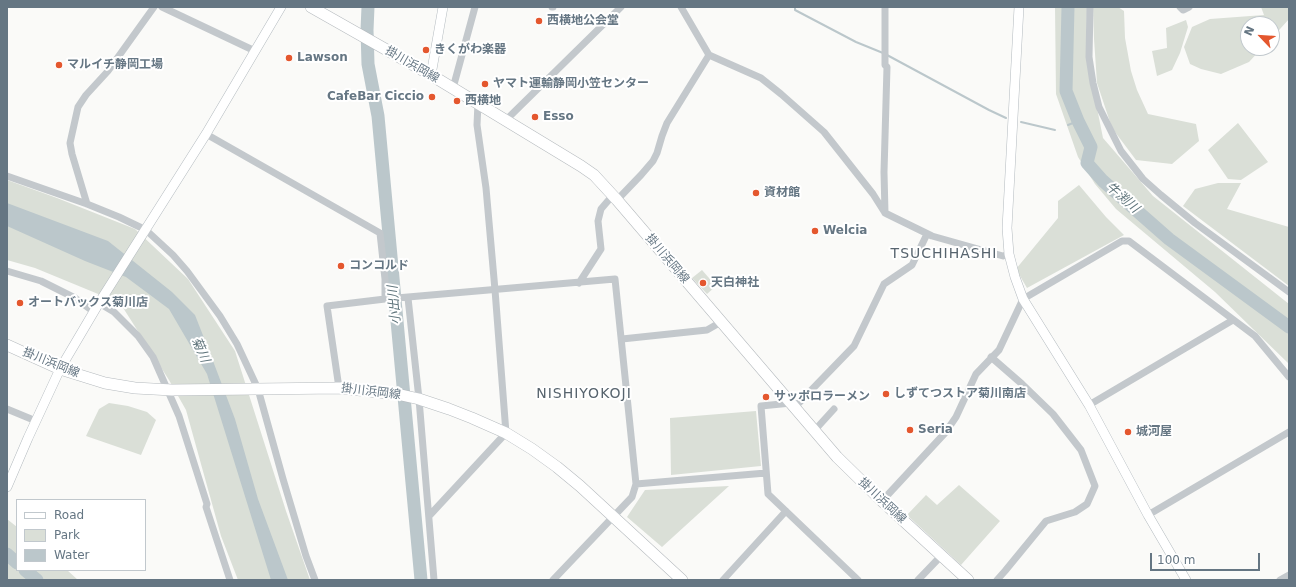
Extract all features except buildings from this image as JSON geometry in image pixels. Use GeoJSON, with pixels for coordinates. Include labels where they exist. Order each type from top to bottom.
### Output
{"type":"FeatureCollection","features":[{"type":"Feature","properties":{"kind":"main road","name":"掛川浜岡線"},"geometry":{"type":"LineString","coordinates":[[311,7],[453,88],[594,175],[615,197],[837,457],[882,502],[968,580]]}},
{"type":"Feature","properties":{"kind":"main road","name":"掛川浜岡線"},"geometry":{"type":"LineString","coordinates":[[7,345],[60,369],[105,383],[135,388],[170,390],[339,388],[397,394],[417,399],[472,418],[506,433],[532,449],[558,468],[580,486],[682,580]]}},
{"type":"Feature","properties":{"kind":"street"},"geometry":{"type":"LineString","coordinates":[[87,204],[70,143],[78,107],[86,95],[108,71],[154,7]]}},
{"type":"Feature","properties":{"kind":"street"},"geometry":{"type":"LineString","coordinates":[[162,7],[255,51]]}},
{"type":"Feature","properties":{"kind":"street"},"geometry":{"type":"LineString","coordinates":[[7,487],[60,369],[101,300],[206,134],[281,7]]}},
{"type":"Feature","properties":{"kind":"street"},"geometry":{"type":"LineString","coordinates":[[431,75],[443,7]]}},
{"type":"Feature","properties":{"kind":"street"},"geometry":{"type":"LineString","coordinates":[[453,88],[474,7]]}},
{"type":"Feature","properties":{"kind":"street"},"geometry":{"type":"LineString","coordinates":[[681,7],[710,55],[761,78],[824,132],[873,194],[885,213],[927,234],[1003,256],[1009,254]]}},
{"type":"Feature","properties":{"kind":"street"},"geometry":{"type":"LineString","coordinates":[[885,7],[885,64],[887,67],[884,172],[885,213]]}},
{"type":"Feature","properties":{"kind":"street"},"geometry":{"type":"LineString","coordinates":[[1019,7],[1008,228],[1009,254],[1014,277],[1024,299],[1089,405],[1148,515],[1186,580]]}},
{"type":"Feature","properties":{"kind":"street"},"geometry":{"type":"LineString","coordinates":[[1090,7],[1089,57],[1093,83],[1099,107],[1121,151],[1143,180],[1195,223],[1289,292]]}},
{"type":"Feature","properties":{"kind":"street"},"geometry":{"type":"LineString","coordinates":[[1180,7],[1183,10],[1189,7]]}},
{"type":"Feature","properties":{"kind":"street"},"geometry":{"type":"LineString","coordinates":[[506,120],[619,8]]}},
{"type":"Feature","properties":{"kind":"street"},"geometry":{"type":"LineString","coordinates":[[578,283],[601,249],[598,221],[601,209],[642,175],[658,153],[667,123],[710,55]]}},
{"type":"Feature","properties":{"kind":"street"},"geometry":{"type":"LineString","coordinates":[[429,516],[506,433],[486,188],[477,125],[478,103]]}},
{"type":"Feature","properties":{"kind":"street"},"geometry":{"type":"LineString","coordinates":[[206,134],[380,233],[385,280],[385,299]]}},
{"type":"Feature","properties":{"kind":"street"},"geometry":{"type":"LineString","coordinates":[[7,176],[87,204],[119,217],[145,231],[173,255],[187,271],[220,316],[237,344],[258,389],[283,480],[306,556],[315,580]]}},
{"type":"Feature","properties":{"kind":"street"},"geometry":{"type":"LineString","coordinates":[[858,580],[768,494],[761,406],[793,405],[854,346],[884,284],[912,266],[927,234]]}},
{"type":"Feature","properties":{"kind":"street"},"geometry":{"type":"LineString","coordinates":[[882,502],[945,433],[956,417],[976,374],[999,350],[1024,299],[1122,241],[1129,241],[1255,336],[1289,377]]}},
{"type":"Feature","properties":{"kind":"street"},"geometry":{"type":"LineString","coordinates":[[7,271],[41,282],[75,298],[94,312]]}},
{"type":"Feature","properties":{"kind":"street"},"geometry":{"type":"LineString","coordinates":[[339,388],[327,306],[385,299],[615,279],[636,484],[632,497],[553,580]]}},
{"type":"Feature","properties":{"kind":"street"},"geometry":{"type":"LineString","coordinates":[[408,298],[434,580]]}},
{"type":"Feature","properties":{"kind":"street"},"geometry":{"type":"LineString","coordinates":[[101,300],[138,336],[153,357],[170,390],[230,580]]}},
{"type":"Feature","properties":{"kind":"street"},"geometry":{"type":"LineString","coordinates":[[1089,405],[1234,320]]}},
{"type":"Feature","properties":{"kind":"street"},"geometry":{"type":"LineString","coordinates":[[622,339],[707,330],[721,322]]}},
{"type":"Feature","properties":{"kind":"street"},"geometry":{"type":"LineString","coordinates":[[991,357],[1053,414],[1081,450],[1095,486],[1087,504],[1075,512],[1046,521],[997,580]]}},
{"type":"Feature","properties":{"kind":"street"},"geometry":{"type":"LineString","coordinates":[[7,409],[36,421]]}},
{"type":"Feature","properties":{"kind":"street"},"geometry":{"type":"LineString","coordinates":[[814,430],[834,409]]}},
{"type":"Feature","properties":{"kind":"street"},"geometry":{"type":"LineString","coordinates":[[1148,515],[1289,432]]}},
{"type":"Feature","properties":{"kind":"street"},"geometry":{"type":"LineString","coordinates":[[636,484],[766,473]]}},
{"type":"Feature","properties":{"kind":"street"},"geometry":{"type":"LineString","coordinates":[[723,580],[786,511]]}},
{"type":"Feature","properties":{"kind":"street"},"geometry":{"type":"LineString","coordinates":[[918,580],[941,556]]}},
{"type":"Feature","properties":{"kind":"street"},"geometry":{"type":"LineString","coordinates":[[1280,580],[1289,575]]}},
{"type":"Feature","properties":{"kind":"green space"},"geometry":{"type":"Polygon","coordinates":[[[1055,7],[1087,7],[1086,53],[1103,138],[1153,196],[1289,304],[1289,364],[1215,292],[1116,209],[1095,184],[1078,157],[1056,94],[1055,7]]]}},
{"type":"Feature","properties":{"kind":"green space"},"geometry":{"type":"Polygon","coordinates":[[[1093,7],[1118,7],[1124,11],[1125,38],[1131,71],[1137,90],[1148,114],[1196,124],[1199,141],[1172,164],[1136,160],[1112,128],[1097,83],[1093,7]]]}},
{"type":"Feature","properties":{"kind":"green space"},"geometry":{"type":"Polygon","coordinates":[[[1261,7],[1289,7],[1289,19],[1280,29],[1280,16],[1250,16],[1264,15],[1261,7]]]}},
{"type":"Feature","properties":{"kind":"green space"},"geometry":{"type":"Polygon","coordinates":[[[1240,17],[1240,56],[1255,56],[1249,62],[1221,74],[1201,69],[1190,64],[1184,47],[1192,27],[1210,19],[1240,17]]]}},
{"type":"Feature","properties":{"kind":"green space"},"geometry":{"type":"Polygon","coordinates":[[[1186,20],[1188,27],[1180,53],[1172,70],[1157,76],[1152,51],[1167,48],[1166,28],[1186,20]]]}},
{"type":"Feature","properties":{"kind":"green space"},"geometry":{"type":"Polygon","coordinates":[[[1238,123],[1268,162],[1241,180],[1228,179],[1208,150],[1238,123]]]}},
{"type":"Feature","properties":{"kind":"green space"},"geometry":{"type":"Polygon","coordinates":[[[7,180],[135,229],[188,279],[235,351],[286,511],[310,580],[238,580],[221,536],[186,410],[169,380],[120,303],[35,268],[7,260],[7,180]]]}},
{"type":"Feature","properties":{"kind":"green space"},"geometry":{"type":"Polygon","coordinates":[[[1218,183],[1241,183],[1227,209],[1289,227],[1289,286],[1183,206],[1195,189],[1218,183]]]}},
{"type":"Feature","properties":{"kind":"green space"},"geometry":{"type":"Polygon","coordinates":[[[1079,185],[1106,217],[1124,235],[1027,288],[1016,269],[1058,218],[1058,201],[1079,185]]]}},
{"type":"Feature","properties":{"kind":"green space"},"geometry":{"type":"Polygon","coordinates":[[[702,270],[716,286],[707,294],[692,278],[702,270]]]}},
{"type":"Feature","properties":{"kind":"green space"},"geometry":{"type":"Polygon","coordinates":[[[109,403],[128,406],[147,412],[156,420],[141,455],[86,436],[99,409],[109,403]]]}},
{"type":"Feature","properties":{"kind":"green space"},"geometry":{"type":"Polygon","coordinates":[[[756,411],[761,466],[671,475],[670,418],[756,411]]]}},
{"type":"Feature","properties":{"kind":"green space"},"geometry":{"type":"Polygon","coordinates":[[[959,485],[1000,521],[961,565],[907,515],[926,495],[937,505],[959,485]]]}},
{"type":"Feature","properties":{"kind":"green space"},"geometry":{"type":"Polygon","coordinates":[[[729,486],[662,547],[627,517],[645,490],[729,486]]]}},
{"type":"Feature","properties":{"kind":"green space"},"geometry":{"type":"Polygon","coordinates":[[[7,519],[16,526],[16,571],[68,571],[78,580],[7,580],[7,519]]]}},
{"type":"Feature","properties":{"kind":"water","name":"菊川"},"geometry":{"type":"Polygon","coordinates":[[[7,203],[108,241],[172,292],[195,315],[235,419],[258,499],[288,580],[271,580],[207,374],[169,309],[126,277],[85,261],[7,226],[7,203]]]}},
{"type":"Feature","properties":{"kind":"waterway","name":"小出川"},"geometry":{"type":"LineString","coordinates":[[368,7],[368,64],[378,116],[421,580]]}},
{"type":"Feature","properties":{"kind":"waterway"},"geometry":{"type":"LineString","coordinates":[[795,7],[795,10],[856,42],[883,53]]}},
{"type":"Feature","properties":{"kind":"waterway","name":"牛渕川"},"geometry":{"type":"LineString","coordinates":[[1068,7],[1066,91],[1078,121],[1091,147],[1087,163],[1103,181],[1169,239],[1289,327]]}},
{"type":"Feature","properties":{"kind":"waterway"},"geometry":{"type":"LineString","coordinates":[[887,55],[1006,118]]}},
{"type":"Feature","properties":{"kind":"waterway"},"geometry":{"type":"LineString","coordinates":[[1068,125],[1078,121]]}},
{"type":"Feature","properties":{"kind":"waterway"},"geometry":{"type":"LineString","coordinates":[[1021,122],[1055,130]]}},
{"type":"Feature","properties":{"kind":"waterway"},"geometry":{"type":"LineString","coordinates":[[7,554],[16,562]]}},
{"type":"Feature","properties":{"kind":"waterway"},"geometry":{"type":"LineString","coordinates":[[26,571],[37,580]]}},
{"type":"Feature","properties":{"kind":"place","name":"西横地公会堂"},"geometry":{"type":"Point","coordinates":[539,21]}},
{"type":"Feature","properties":{"kind":"place","name":"きくがわ楽器"},"geometry":{"type":"Point","coordinates":[426,50]}},
{"type":"Feature","properties":{"kind":"place","name":"Lawson"},"geometry":{"type":"Point","coordinates":[289,58]}},
{"type":"Feature","properties":{"kind":"place","name":"マルイチ静岡工場"},"geometry":{"type":"Point","coordinates":[59,65]}},
{"type":"Feature","properties":{"kind":"place","name":"ヤマト運輸静岡小笠センター"},"geometry":{"type":"Point","coordinates":[485,84]}},
{"type":"Feature","properties":{"kind":"place","name":"CafeBar Ciccio"},"geometry":{"type":"Point","coordinates":[432,97]}},
{"type":"Feature","properties":{"kind":"place","name":"西横地"},"geometry":{"type":"Point","coordinates":[457,101]}},
{"type":"Feature","properties":{"kind":"place","name":"Esso"},"geometry":{"type":"Point","coordinates":[535,117]}},
{"type":"Feature","properties":{"kind":"place","name":"資材館"},"geometry":{"type":"Point","coordinates":[756,193]}},
{"type":"Feature","properties":{"kind":"place","name":"Welcia"},"geometry":{"type":"Point","coordinates":[815,231]}},
{"type":"Feature","properties":{"kind":"place","name":"コンコルド"},"geometry":{"type":"Point","coordinates":[341,266]}},
{"type":"Feature","properties":{"kind":"place","name":"天白神社"},"geometry":{"type":"Point","coordinates":[703,283]}},
{"type":"Feature","properties":{"kind":"place","name":"オートバックス菊川店"},"geometry":{"type":"Point","coordinates":[20,303]}},
{"type":"Feature","properties":{"kind":"place","name":"しずてつストア菊川南店"},"geometry":{"type":"Point","coordinates":[886,394]}},
{"type":"Feature","properties":{"kind":"place","name":"サッポロラーメン"},"geometry":{"type":"Point","coordinates":[766,397]}},
{"type":"Feature","properties":{"kind":"place","name":"Seria"},"geometry":{"type":"Point","coordinates":[910,430]}},
{"type":"Feature","properties":{"kind":"place","name":"城河屋"},"geometry":{"type":"Point","coordinates":[1128,432]}},
{"type":"Feature","properties":{"kind":"district","name":"TSUCHIHASHI"},"geometry":{"type":"Point","coordinates":[944,254]}},
{"type":"Feature","properties":{"kind":"district","name":"NISHIYOKOJI"},"geometry":{"type":"Point","coordinates":[584,394]}}]}
